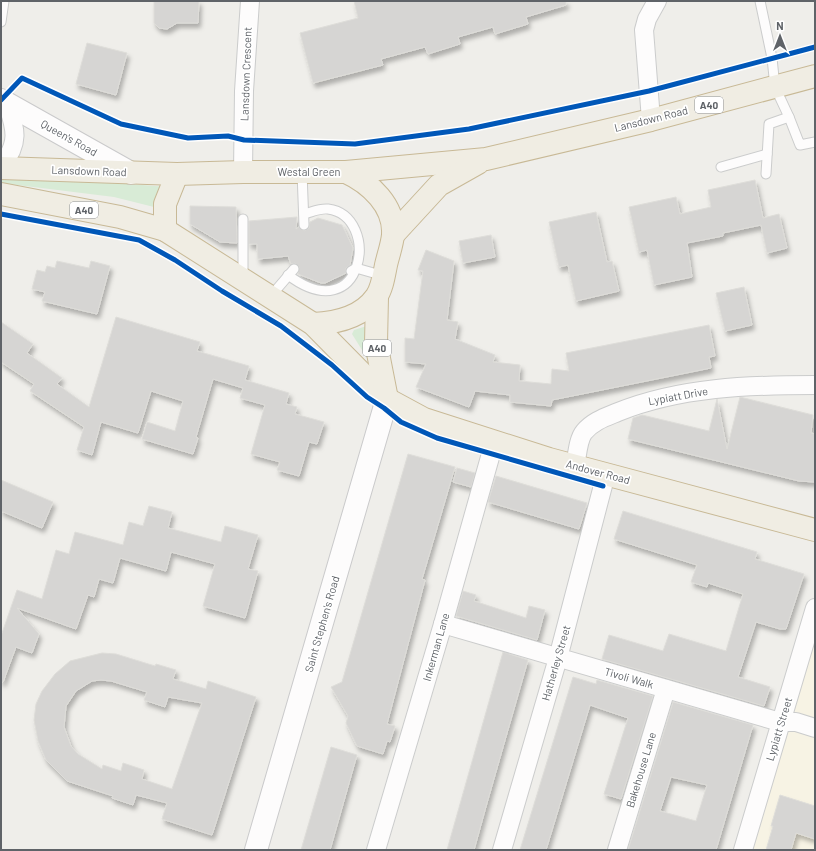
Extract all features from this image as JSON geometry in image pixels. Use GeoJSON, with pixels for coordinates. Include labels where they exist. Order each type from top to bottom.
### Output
{"type":"FeatureCollection","features":[{"type":"Feature","properties":{"kind":"highway","name":"Lansdown Road"},"geometry":{"type":"LineString","coordinates":[[346,172],[486,159],[651,120],[815,76]]}},
{"type":"Feature","properties":{"kind":"highway","name":"Lansdown Road"},"geometry":{"type":"LineString","coordinates":[[393,235],[439,185],[486,159]]}},
{"type":"Feature","properties":{"kind":"highway","name":"Lansdown Road"},"geometry":{"type":"LineString","coordinates":[[1,167],[177,174]]}},
{"type":"Feature","properties":{"kind":"highway","name":"Westal Green"},"geometry":{"type":"LineString","coordinates":[[177,174],[243,172],[346,172],[366,183],[382,200],[388,211],[393,235],[384,276],[377,297]]}},
{"type":"Feature","properties":{"kind":"highway"},"geometry":{"type":"LineString","coordinates":[[177,174],[165,204],[165,230],[269,297],[313,324],[343,320],[367,306],[377,297]]}},
{"type":"Feature","properties":{"kind":"highway","name":"A40"},"geometry":{"type":"LineString","coordinates":[[1,194],[120,217],[165,230]]}},
{"type":"Feature","properties":{"kind":"highway","name":"A40"},"geometry":{"type":"LineString","coordinates":[[377,297],[376,343],[387,399]]}},
{"type":"Feature","properties":{"kind":"highway","name":"Andover Road"},"geometry":{"type":"LineString","coordinates":[[313,324],[387,399],[424,419],[494,443],[575,466],[815,530]]}},
{"type":"Feature","properties":{"kind":"street","name":"Lansdown Crescent"},"geometry":{"type":"LineString","coordinates":[[243,172],[244,91],[250,1]]}},
{"type":"Feature","properties":{"kind":"street"},"geometry":{"type":"LineString","coordinates":[[651,120],[644,30],[647,19],[657,1]]}},
{"type":"Feature","properties":{"kind":"street","name":"Queen's Road"},"geometry":{"type":"LineString","coordinates":[[1,167],[10,156],[15,143],[14,126],[4,101]]}},
{"type":"Feature","properties":{"kind":"street","name":"Queen's Road"},"geometry":{"type":"LineString","coordinates":[[4,101],[131,173]]}},
{"type":"Feature","properties":{"kind":"street","name":"Lypiatt Drive"},"geometry":{"type":"LineString","coordinates":[[575,466],[583,433],[587,428],[603,418],[644,402],[724,388],[815,385]]}},
{"type":"Feature","properties":{"kind":"street","name":"Saint Stephen's Road"},"geometry":{"type":"LineString","coordinates":[[256,850],[387,399]]}},
{"type":"Feature","properties":{"kind":"street","name":"Inkerman Lane"},"geometry":{"type":"LineString","coordinates":[[376,850],[443,624],[494,443]]}},
{"type":"Feature","properties":{"kind":"street","name":"Hatherley Street"},"geometry":{"type":"LineString","coordinates":[[502,850],[558,658],[606,474]]}},
{"type":"Feature","properties":{"kind":"street","name":"Lypiatt Street"},"geometry":{"type":"LineString","coordinates":[[743,850],[780,722],[812,633],[815,608]]}},
{"type":"Feature","properties":{"kind":"street","name":"Tivoli Walk"},"geometry":{"type":"LineString","coordinates":[[443,624],[780,722],[796,722],[815,728]]}},
{"type":"Feature","properties":{"kind":"street","name":"Bakehouse Lane"},"geometry":{"type":"LineString","coordinates":[[617,850],[666,689]]}},
{"type":"Feature","properties":{"kind":"lane"},"geometry":{"type":"LineString","coordinates":[[1,22],[4,1]]}},
{"type":"Feature","properties":{"kind":"lane"},"geometry":{"type":"LineString","coordinates":[[760,1],[772,58],[775,87],[800,145],[815,142]]}},
{"type":"Feature","properties":{"kind":"lane"},"geometry":{"type":"LineString","coordinates":[[766,174],[768,124],[789,117]]}},
{"type":"Feature","properties":{"kind":"lane"},"geometry":{"type":"LineString","coordinates":[[721,167],[767,154]]}},
{"type":"Feature","properties":{"kind":"lane"},"geometry":{"type":"LineString","coordinates":[[302,172],[304,225]]}},
{"type":"Feature","properties":{"kind":"lane"},"geometry":{"type":"LineString","coordinates":[[269,297],[291,272],[307,287],[318,290],[331,291],[346,285],[351,280],[359,241],[354,228],[348,219],[339,212],[328,209],[304,214]]}},
{"type":"Feature","properties":{"kind":"lane"},"geometry":{"type":"LineString","coordinates":[[243,219],[243,280]]}},
{"type":"Feature","properties":{"kind":"lane"},"geometry":{"type":"LineString","coordinates":[[352,270],[384,276]]}},
{"type":"Feature","properties":{"kind":"shaded area"},"geometry":{"type":"Polygon","coordinates":[[[815,621],[815,850],[751,850],[815,621]]]}},
{"type":"Feature","properties":{"kind":"green space"},"geometry":{"type":"Polygon","coordinates":[[[1,174],[168,187],[162,209],[114,197],[1,183],[1,174]]]}},
{"type":"Feature","properties":{"kind":"green space"},"geometry":{"type":"Polygon","coordinates":[[[370,325],[372,366],[352,334],[354,330],[370,325]]]}},
{"type":"Feature","properties":{"kind":"building"},"geometry":{"type":"Polygon","coordinates":[[[154,1],[199,1],[198,23],[177,23],[167,29],[159,28],[154,23],[154,1]]]}},
{"type":"Feature","properties":{"kind":"building"},"geometry":{"type":"Polygon","coordinates":[[[354,1],[566,1],[566,5],[526,17],[528,24],[495,34],[493,27],[458,37],[460,44],[428,54],[425,47],[381,59],[383,65],[313,83],[300,33],[358,18],[354,1]]]}},
{"type":"Feature","properties":{"kind":"building"},"geometry":{"type":"Polygon","coordinates":[[[87,43],[127,53],[116,95],[76,84],[87,43]]]}},
{"type":"Feature","properties":{"kind":"building"},"geometry":{"type":"Polygon","coordinates":[[[755,180],[763,218],[779,214],[787,248],[767,253],[761,225],[723,233],[723,236],[687,243],[692,277],[654,285],[647,250],[639,252],[629,207],[676,197],[680,214],[711,207],[708,190],[755,180]]]}},
{"type":"Feature","properties":{"kind":"building"},"geometry":{"type":"Polygon","coordinates":[[[190,206],[236,207],[237,243],[220,242],[190,224],[190,206]]]}},
{"type":"Feature","properties":{"kind":"building"},"geometry":{"type":"Polygon","coordinates":[[[596,212],[607,262],[612,261],[619,291],[576,301],[568,265],[559,267],[549,222],[596,212]]]}},
{"type":"Feature","properties":{"kind":"building"},"geometry":{"type":"Polygon","coordinates":[[[297,217],[296,229],[299,227],[304,231],[309,228],[310,222],[318,218],[342,225],[353,248],[350,265],[346,268],[346,273],[325,283],[321,283],[298,274],[299,267],[295,263],[291,264],[288,256],[258,259],[257,244],[249,244],[249,221],[297,217]]]}},
{"type":"Feature","properties":{"kind":"building"},"geometry":{"type":"Polygon","coordinates":[[[491,235],[495,257],[463,263],[459,241],[491,235]]]}},
{"type":"Feature","properties":{"kind":"building"},"geometry":{"type":"Polygon","coordinates":[[[426,250],[454,261],[447,320],[458,322],[455,339],[495,355],[493,362],[520,365],[519,381],[551,384],[552,369],[569,371],[566,353],[709,325],[715,356],[709,357],[711,368],[552,400],[551,406],[510,402],[510,395],[475,391],[469,407],[416,387],[426,364],[405,362],[405,338],[414,339],[423,271],[418,270],[426,250]]]}},
{"type":"Feature","properties":{"kind":"building"},"geometry":{"type":"Polygon","coordinates":[[[57,261],[89,268],[91,261],[110,266],[97,314],[42,301],[45,292],[32,289],[37,270],[45,272],[47,266],[55,268],[57,261]]]}},
{"type":"Feature","properties":{"kind":"building"},"geometry":{"type":"Polygon","coordinates":[[[744,287],[752,325],[725,331],[716,293],[744,287]]]}},
{"type":"Feature","properties":{"kind":"building"},"geometry":{"type":"Polygon","coordinates":[[[116,317],[200,342],[197,351],[249,366],[245,380],[289,393],[286,404],[297,407],[295,414],[324,422],[317,444],[309,442],[299,476],[277,470],[280,462],[251,454],[265,405],[240,398],[243,388],[213,379],[196,437],[198,438],[193,454],[142,439],[147,422],[175,431],[183,401],[151,391],[138,433],[101,422],[92,455],[77,450],[84,427],[30,391],[34,384],[1,362],[1,322],[33,344],[27,353],[62,378],[57,384],[89,407],[116,317]]]}},
{"type":"Feature","properties":{"kind":"building"},"geometry":{"type":"Polygon","coordinates":[[[740,397],[813,415],[811,433],[815,434],[815,482],[799,481],[628,439],[633,418],[642,415],[709,431],[717,399],[727,449],[740,397]]]}},
{"type":"Feature","properties":{"kind":"building"},"geometry":{"type":"Polygon","coordinates":[[[408,454],[455,467],[422,579],[425,580],[387,724],[395,726],[390,742],[387,741],[383,754],[357,746],[346,723],[348,716],[331,687],[342,682],[408,454]]]}},
{"type":"Feature","properties":{"kind":"building"},"geometry":{"type":"Polygon","coordinates":[[[457,468],[475,473],[471,487],[453,482],[457,468]]]}},
{"type":"Feature","properties":{"kind":"building"},"geometry":{"type":"Polygon","coordinates":[[[496,476],[587,503],[579,529],[488,502],[496,476]]]}},
{"type":"Feature","properties":{"kind":"building"},"geometry":{"type":"Polygon","coordinates":[[[1,480],[53,502],[42,528],[1,511],[1,480]]]}},
{"type":"Feature","properties":{"kind":"building"},"geometry":{"type":"Polygon","coordinates":[[[149,506],[172,512],[168,528],[221,542],[225,526],[258,535],[248,569],[258,571],[245,618],[203,606],[215,564],[171,552],[166,571],[120,558],[113,583],[99,579],[94,597],[88,595],[76,629],[17,608],[39,634],[32,653],[16,647],[3,682],[1,682],[1,636],[17,590],[42,599],[56,550],[69,554],[75,532],[123,545],[129,522],[143,526],[149,506]]]}},
{"type":"Feature","properties":{"kind":"building"},"geometry":{"type":"Polygon","coordinates":[[[623,511],[757,552],[755,559],[804,574],[786,629],[780,629],[756,622],[738,677],[770,687],[764,706],[602,659],[609,635],[663,651],[669,634],[726,651],[743,594],[708,583],[707,587],[691,582],[697,565],[614,539],[623,511]]]}},
{"type":"Feature","properties":{"kind":"building"},"geometry":{"type":"Polygon","coordinates":[[[463,591],[476,595],[474,601],[526,618],[529,606],[545,610],[537,640],[456,616],[463,591]]]}},
{"type":"Feature","properties":{"kind":"building"},"geometry":{"type":"Polygon","coordinates":[[[503,652],[528,660],[474,850],[447,850],[503,652]]]}},
{"type":"Feature","properties":{"kind":"building"},"geometry":{"type":"Polygon","coordinates":[[[102,653],[116,654],[155,666],[156,664],[176,670],[173,679],[206,689],[208,681],[256,697],[212,835],[162,819],[167,803],[136,795],[133,805],[112,798],[113,796],[67,781],[46,760],[38,741],[34,720],[36,704],[42,691],[55,674],[70,661],[102,653]],[[92,681],[76,691],[66,706],[64,727],[71,746],[78,754],[102,769],[103,765],[121,771],[123,763],[144,770],[142,779],[172,789],[202,703],[168,697],[165,707],[144,700],[147,692],[111,681],[92,681]]]}},
{"type":"Feature","properties":{"kind":"building"},"geometry":{"type":"Polygon","coordinates":[[[573,677],[596,684],[597,680],[653,696],[621,799],[604,794],[628,718],[590,705],[546,850],[520,850],[573,677]]]}},
{"type":"Feature","properties":{"kind":"building"},"geometry":{"type":"Polygon","coordinates":[[[673,702],[753,725],[716,850],[628,850],[673,702]],[[671,777],[660,811],[696,821],[707,785],[671,777]]]}},
{"type":"Feature","properties":{"kind":"building"},"geometry":{"type":"Polygon","coordinates":[[[331,747],[357,755],[330,850],[301,850],[331,747]]]}},
{"type":"Feature","properties":{"kind":"building"},"geometry":{"type":"Polygon","coordinates":[[[780,795],[815,806],[815,839],[796,833],[791,850],[766,850],[773,826],[771,826],[780,795]]]}},
{"type":"Feature","properties":{"kind":"cycle path"},"geometry":{"type":"LineString","coordinates":[[1,100],[22,78],[121,124],[188,138],[228,136],[244,140],[355,144],[469,129],[649,91],[815,47]]}},
{"type":"Feature","properties":{"kind":"cycle path"},"geometry":{"type":"LineString","coordinates":[[1,214],[139,240],[175,260],[222,291],[281,326],[332,365],[367,397],[384,408],[401,422],[437,438],[603,486]]}}]}
